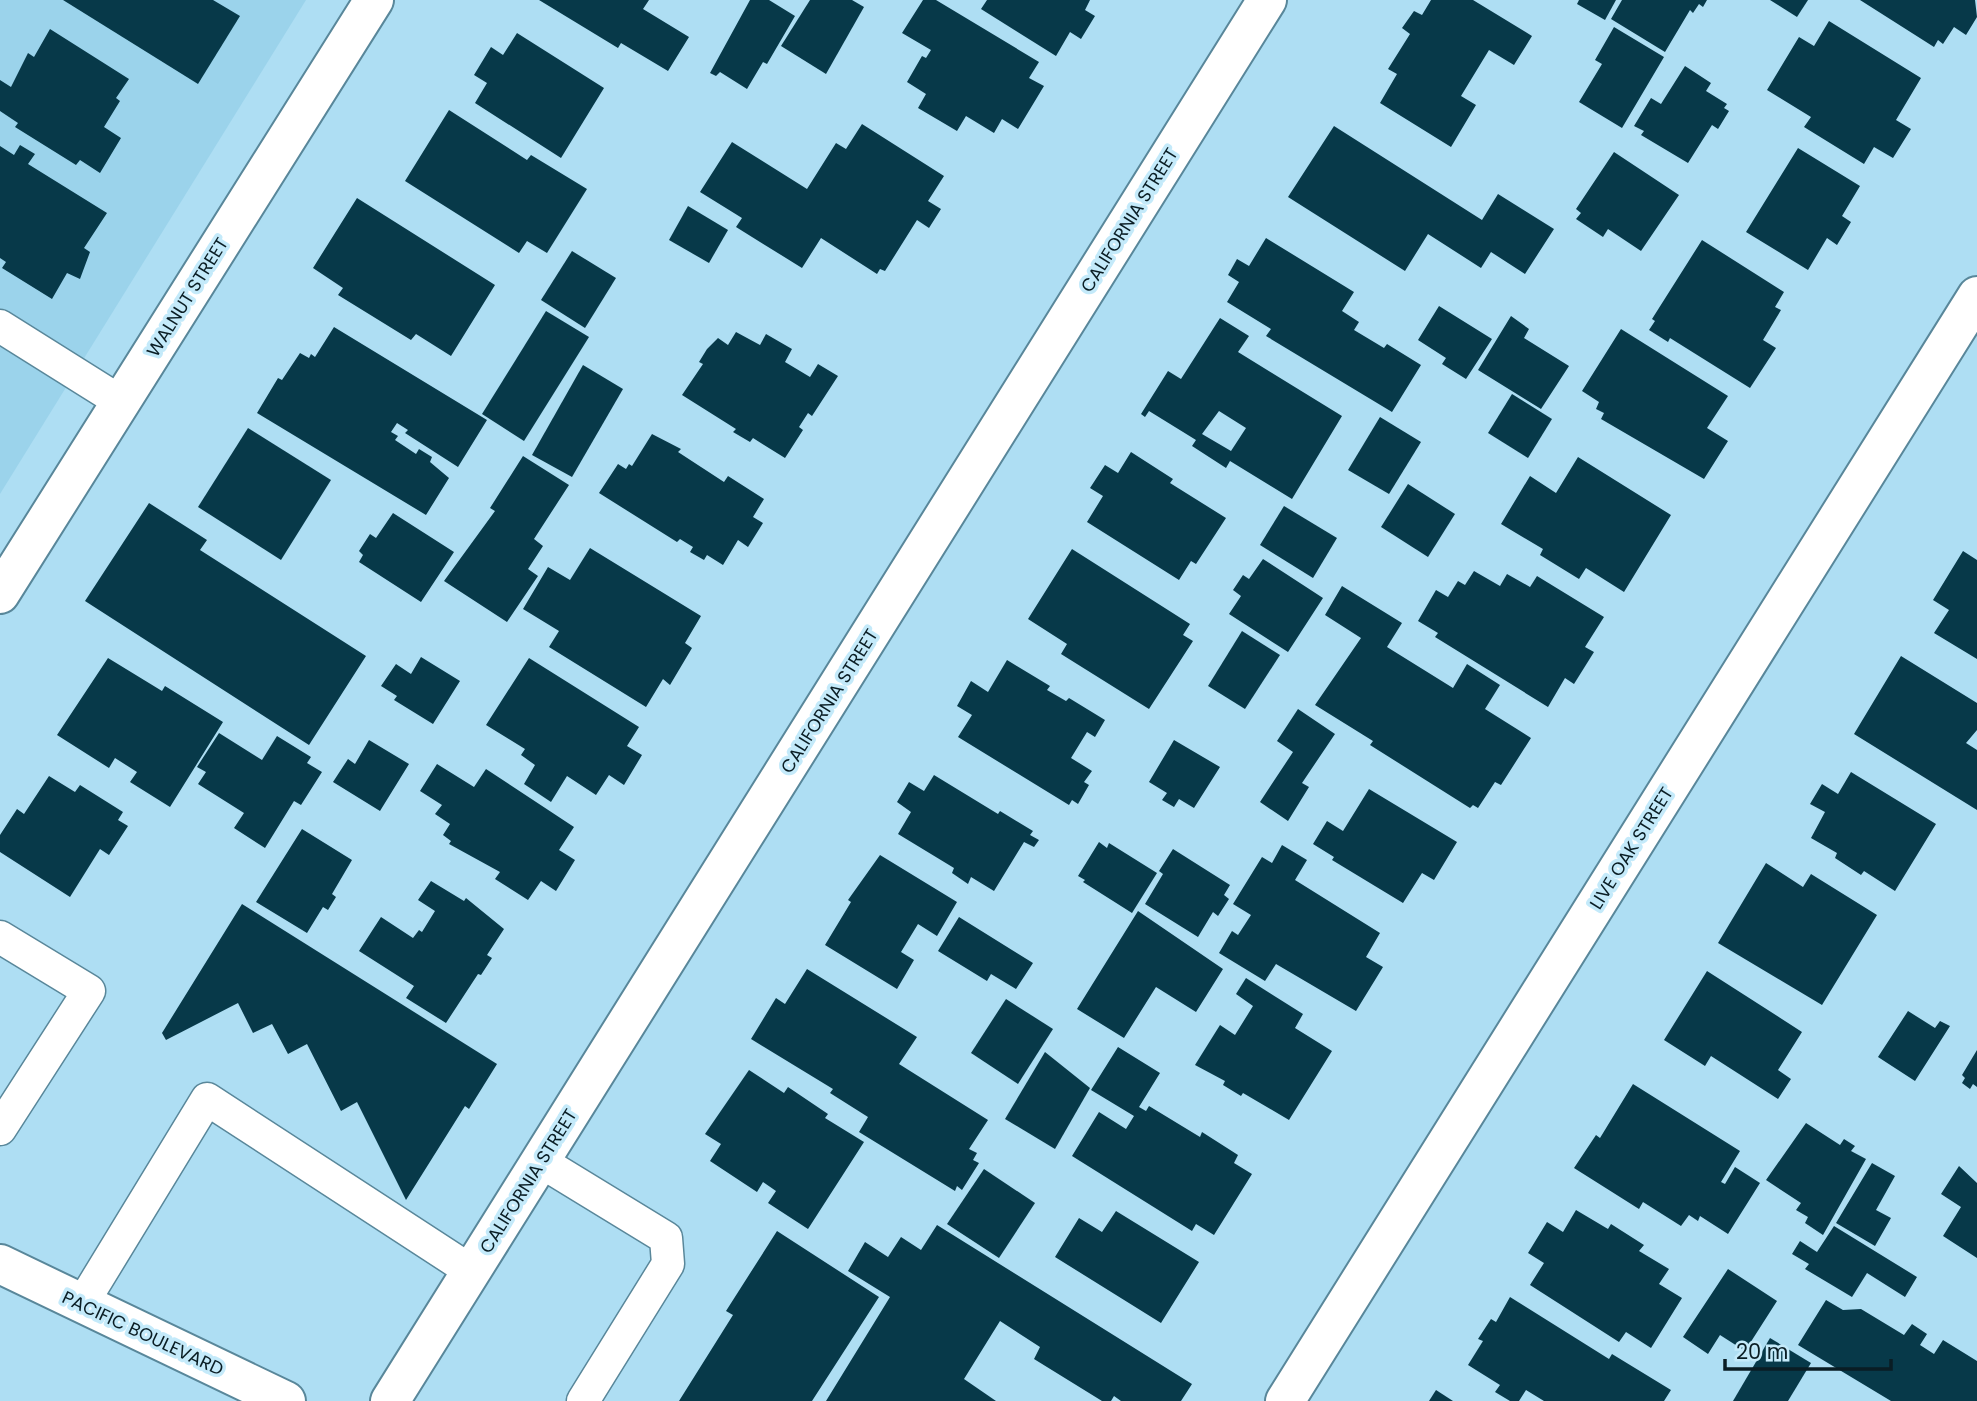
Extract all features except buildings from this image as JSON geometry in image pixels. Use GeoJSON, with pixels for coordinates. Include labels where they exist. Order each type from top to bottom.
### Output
{"type":"FeatureCollection","features":[{"type":"Feature","properties":{"kind":"street","name":"WALNUT STREET"},"geometry":{"type":"LineString","coordinates":[[0,594],[374,0]]}},
{"type":"Feature","properties":{"kind":"street","name":"CALIFORNIA STREET"},"geometry":{"type":"LineString","coordinates":[[390,1401],[1267,0]]}},
{"type":"Feature","properties":{"kind":"street","name":"LIVE OAK STREET"},"geometry":{"type":"LineString","coordinates":[[1285,1401],[1977,296]]}},
{"type":"Feature","properties":{"kind":"street","name":"PACIFIC BOULEVARD"},"geometry":{"type":"LineString","coordinates":[[0,1265],[286,1401]]}},
{"type":"Feature","properties":{"kind":"lane"},"geometry":{"type":"LineString","coordinates":[[0,326],[121,402]]}},
{"type":"Feature","properties":{"kind":"lane"},"geometry":{"type":"LineString","coordinates":[[0,937],[89,991],[0,1129]]}},
{"type":"Feature","properties":{"kind":"lane"},"geometry":{"type":"LineString","coordinates":[[82,1304],[207,1099],[471,1272]]}},
{"type":"Feature","properties":{"kind":"lane"},"geometry":{"type":"LineString","coordinates":[[540,1161],[666,1238],[668,1264],[583,1401]]}},
{"type":"Feature","properties":{"kind":"shaded area"},"geometry":{"type":"Polygon","coordinates":[[[0,0],[306,0],[0,494],[0,0]]]}}]}
